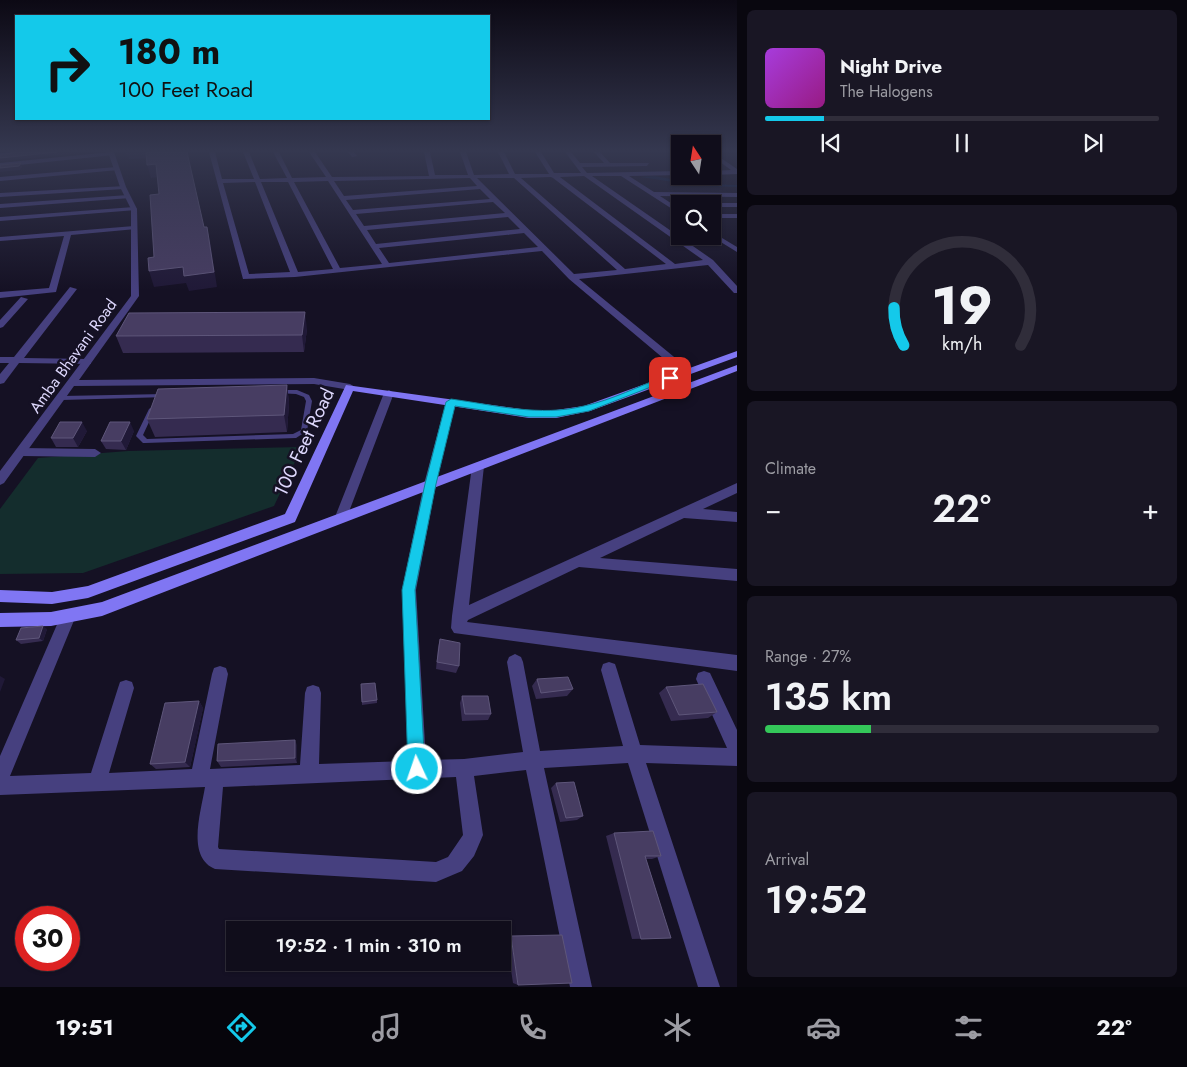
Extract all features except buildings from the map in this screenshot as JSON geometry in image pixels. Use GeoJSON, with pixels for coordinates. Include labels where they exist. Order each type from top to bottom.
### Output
{"type":"FeatureCollection","features":[{"type":"Feature","properties":{"kind":"main road","name":"100 Feet Road"},"geometry":{"type":"LineString","coordinates":[[0,596],[52,598],[88,592],[290,518],[350,387],[529,414],[571,412],[586,409],[737,354]]}},
{"type":"Feature","properties":{"kind":"main road"},"geometry":{"type":"LineString","coordinates":[[0,620],[44,621],[67,618],[102,609],[737,368]]}},
{"type":"Feature","properties":{"kind":"street"},"geometry":{"type":"LineString","coordinates":[[0,206],[127,198]]}},
{"type":"Feature","properties":{"kind":"street","name":"Amba Bhavani Road"},"geometry":{"type":"LineString","coordinates":[[0,480],[135,296],[134,209],[128,198]]}},
{"type":"Feature","properties":{"kind":"street"},"geometry":{"type":"LineString","coordinates":[[225,198],[246,277],[338,271],[544,249]]}},
{"type":"Feature","properties":{"kind":"street"},"geometry":{"type":"LineString","coordinates":[[264,198],[295,275]]}},
{"type":"Feature","properties":{"kind":"street"},"geometry":{"type":"LineString","coordinates":[[300,198],[338,271]]}},
{"type":"Feature","properties":{"kind":"street"},"geometry":{"type":"LineString","coordinates":[[342,198],[387,266]]}},
{"type":"Feature","properties":{"kind":"street"},"geometry":{"type":"LineString","coordinates":[[541,198],[624,270]]}},
{"type":"Feature","properties":{"kind":"street"},"geometry":{"type":"LineString","coordinates":[[583,198],[672,266]]}},
{"type":"Feature","properties":{"kind":"street"},"geometry":{"type":"LineString","coordinates":[[619,198],[710,262],[737,291]]}},
{"type":"Feature","properties":{"kind":"street"},"geometry":{"type":"LineString","coordinates":[[658,198],[671,207]]}},
{"type":"Feature","properties":{"kind":"street"},"geometry":{"type":"LineString","coordinates":[[352,212],[495,200],[572,276],[686,372]]}},
{"type":"Feature","properties":{"kind":"street"},"geometry":{"type":"LineString","coordinates":[[721,205],[737,205]]}},
{"type":"Feature","properties":{"kind":"street"},"geometry":{"type":"LineString","coordinates":[[0,219],[134,209]]}},
{"type":"Feature","properties":{"kind":"street"},"geometry":{"type":"LineString","coordinates":[[362,228],[510,215]]}},
{"type":"Feature","properties":{"kind":"street"},"geometry":{"type":"LineString","coordinates":[[721,216],[737,216]]}},
{"type":"Feature","properties":{"kind":"street"},"geometry":{"type":"LineString","coordinates":[[0,250],[3,239],[134,228]]}},
{"type":"Feature","properties":{"kind":"street"},"geometry":{"type":"LineString","coordinates":[[374,246],[525,231]]}},
{"type":"Feature","properties":{"kind":"street"},"geometry":{"type":"LineString","coordinates":[[0,295],[54,290],[68,234]]}},
{"type":"Feature","properties":{"kind":"street"},"geometry":{"type":"LineString","coordinates":[[721,240],[737,250]]}},
{"type":"Feature","properties":{"kind":"street"},"geometry":{"type":"LineString","coordinates":[[572,276],[710,262]]}},
{"type":"Feature","properties":{"kind":"street"},"geometry":{"type":"LineString","coordinates":[[0,382],[73,289]]}},
{"type":"Feature","properties":{"kind":"street"},"geometry":{"type":"LineString","coordinates":[[0,325],[24,299]]}},
{"type":"Feature","properties":{"kind":"street"},"geometry":{"type":"LineString","coordinates":[[0,360],[88,362]]}},
{"type":"Feature","properties":{"kind":"street"},"geometry":{"type":"LineString","coordinates":[[73,383],[314,381],[350,387]]}},
{"type":"Feature","properties":{"kind":"street"},"geometry":{"type":"LineString","coordinates":[[341,517],[389,393]]}},
{"type":"Feature","properties":{"kind":"street"},"geometry":{"type":"LineString","coordinates":[[417,769],[409,590],[430,484],[451,402]]}},
{"type":"Feature","properties":{"kind":"street"},"geometry":{"type":"LineString","coordinates":[[22,452],[95,453]]}},
{"type":"Feature","properties":{"kind":"street"},"geometry":{"type":"LineString","coordinates":[[478,466],[459,628],[737,663]]}},
{"type":"Feature","properties":{"kind":"street"},"geometry":{"type":"LineString","coordinates":[[460,616],[737,488]]}},
{"type":"Feature","properties":{"kind":"street"},"geometry":{"type":"LineString","coordinates":[[684,513],[737,518]]}},
{"type":"Feature","properties":{"kind":"street"},"geometry":{"type":"LineString","coordinates":[[578,562],[737,575]]}},
{"type":"Feature","properties":{"kind":"street"},"geometry":{"type":"LineString","coordinates":[[0,778],[67,618]]}},
{"type":"Feature","properties":{"kind":"street"},"geometry":{"type":"LineString","coordinates":[[515,662],[533,760],[581,987]]}},
{"type":"Feature","properties":{"kind":"street"},"geometry":{"type":"LineString","coordinates":[[609,670],[709,987]]}},
{"type":"Feature","properties":{"kind":"street"},"geometry":{"type":"LineString","coordinates":[[220,674],[207,778],[207,845],[209,853],[215,858],[436,872],[455,864],[467,849],[473,835],[464,768]]}},
{"type":"Feature","properties":{"kind":"street"},"geometry":{"type":"LineString","coordinates":[[704,679],[737,749]]}},
{"type":"Feature","properties":{"kind":"street"},"geometry":{"type":"LineString","coordinates":[[97,782],[126,688]]}},
{"type":"Feature","properties":{"kind":"street"},"geometry":{"type":"LineString","coordinates":[[309,774],[313,693]]}},
{"type":"Feature","properties":{"kind":"street"},"geometry":{"type":"LineString","coordinates":[[0,786],[464,768],[533,760],[634,754],[737,757]]}},
{"type":"Feature","properties":{"kind":"lane"},"geometry":{"type":"LineString","coordinates":[[158,396],[138,436],[145,441],[285,437],[294,436],[304,431],[309,401],[307,396],[297,392],[267,393]]}},
{"type":"Feature","properties":{"kind":"lane"},"geometry":{"type":"LineString","coordinates":[[62,398],[178,396]]}},
{"type":"Feature","properties":{"kind":"green space"},"geometry":{"type":"Polygon","coordinates":[[[302,447],[274,506],[83,573],[0,574],[0,509],[38,458],[128,451],[302,447]]]}},
{"type":"Feature","properties":{"kind":"route"},"geometry":{"type":"LineString","coordinates":[[417,769],[409,590],[430,484],[451,402],[529,414],[556,414],[586,409],[670,378]]}}]}
